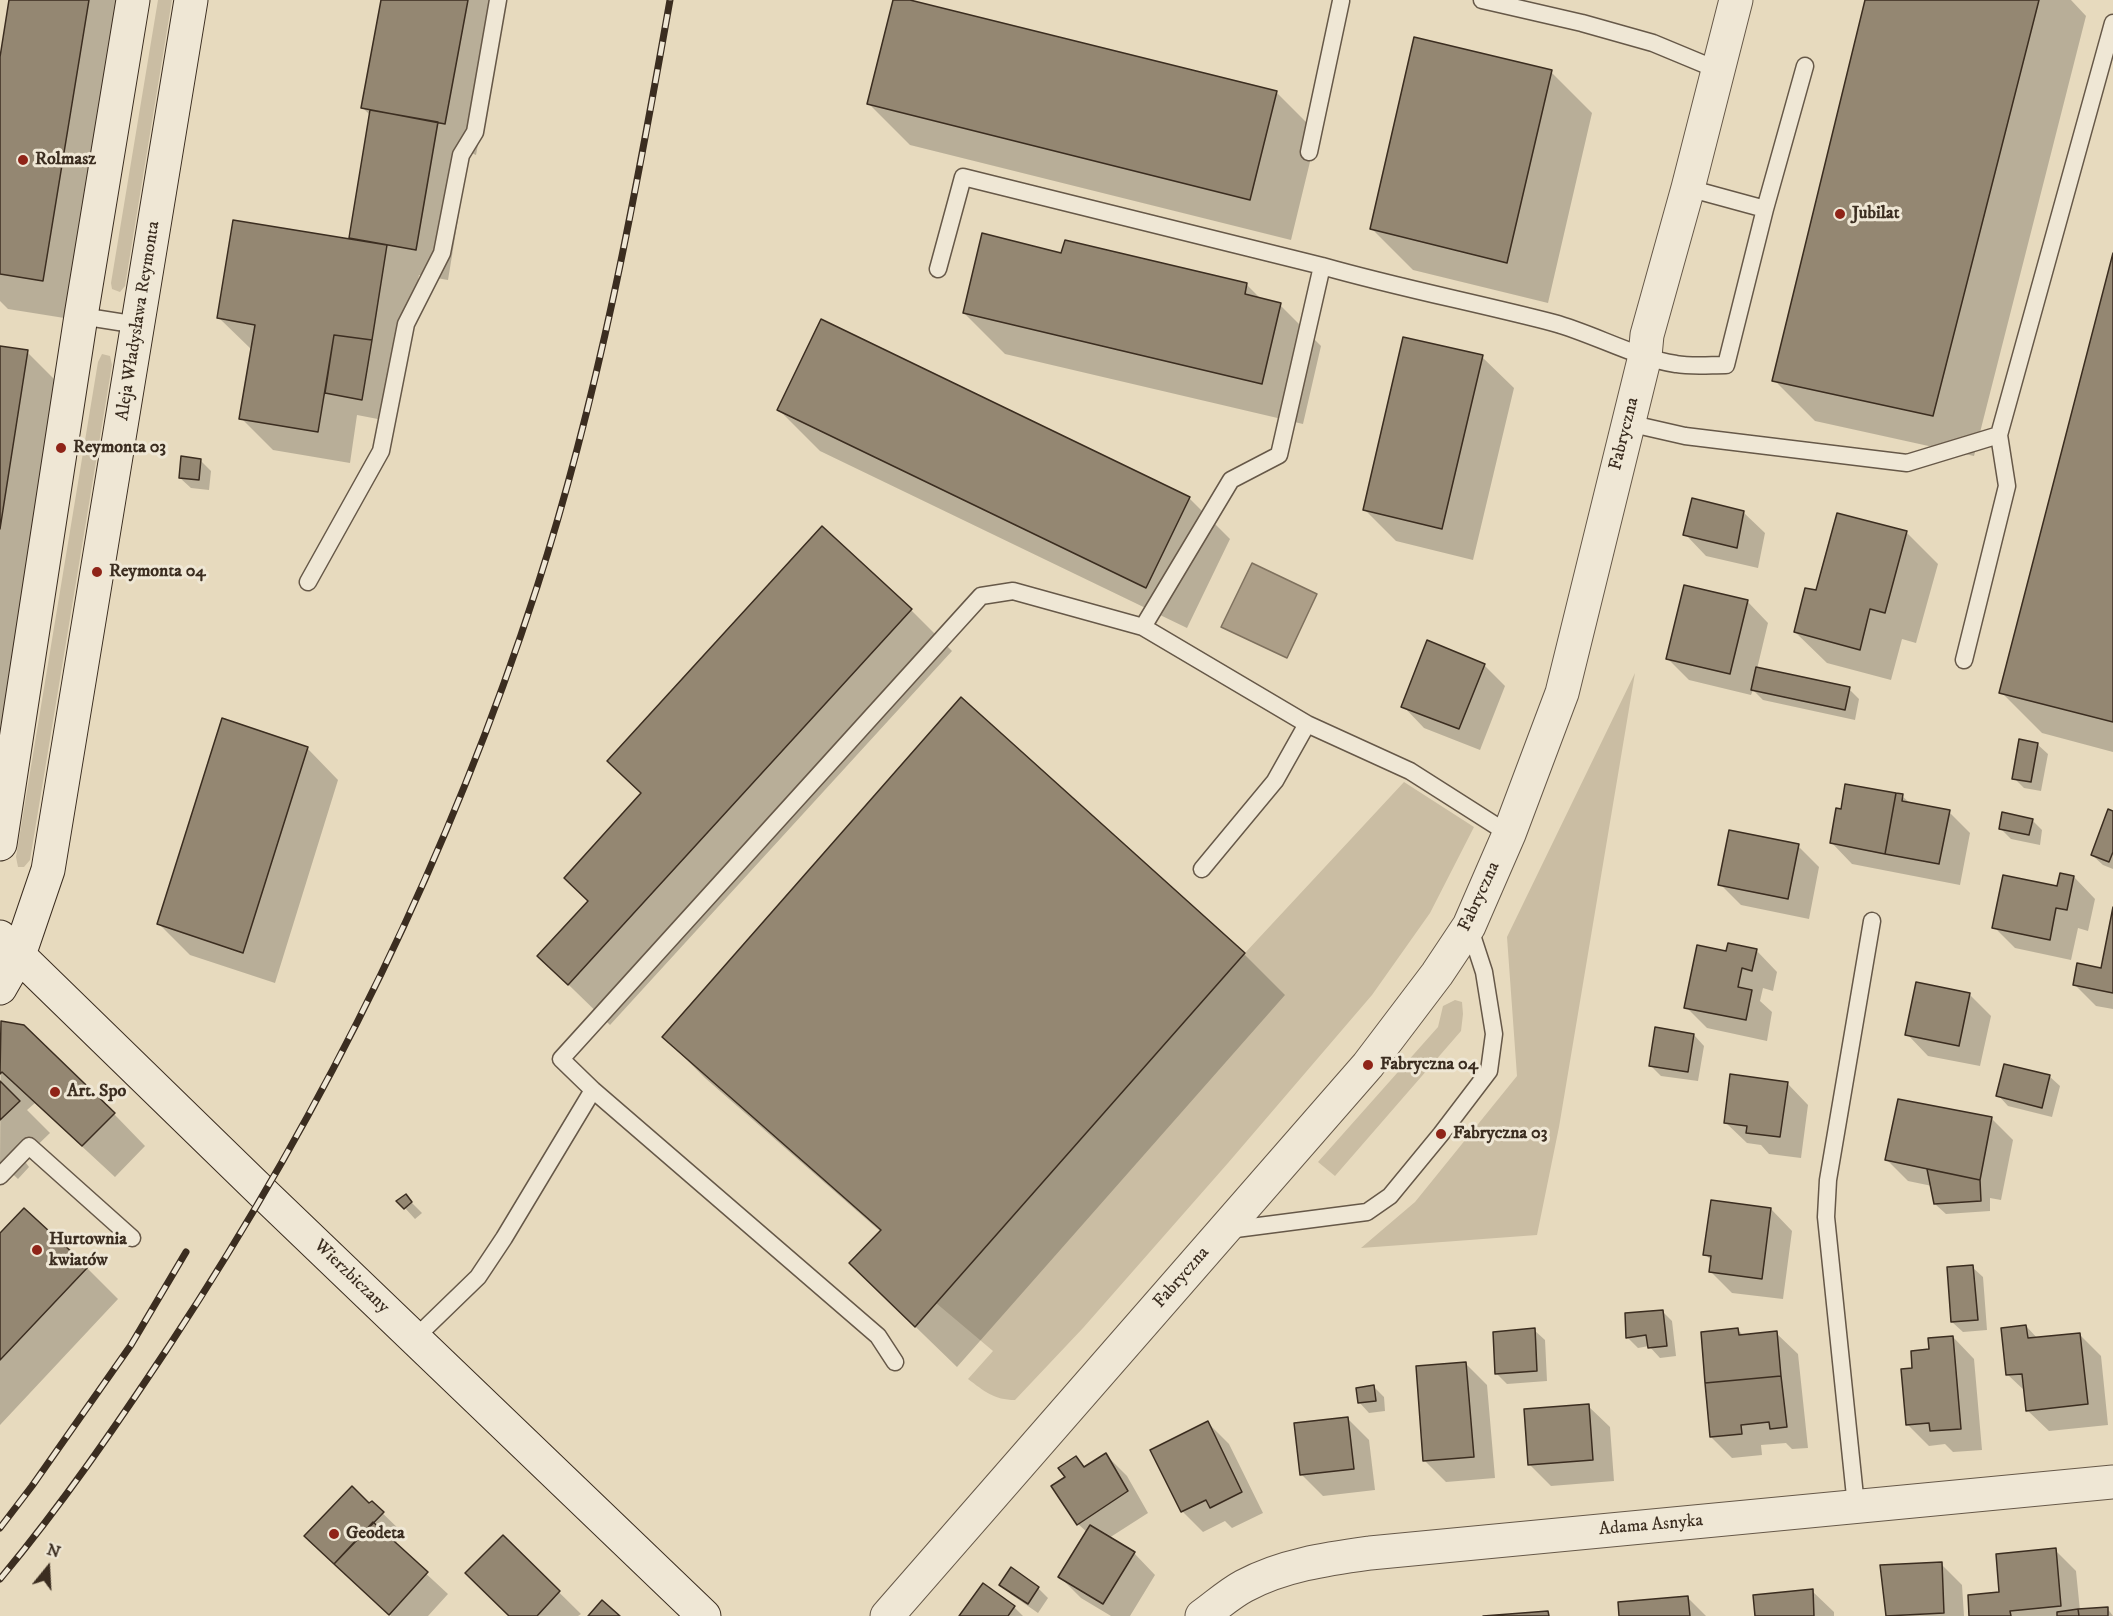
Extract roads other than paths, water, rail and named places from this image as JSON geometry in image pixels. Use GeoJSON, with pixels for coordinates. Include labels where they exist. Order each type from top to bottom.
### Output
{"type":"FeatureCollection","features":[{"type":"Feature","properties":{"kind":"street"},"geometry":{"type":"LineString","coordinates":[[0,844],[81,316],[134,0]]}},
{"type":"Feature","properties":{"kind":"street","name":"Aleja Władysława Reymonta"},"geometry":{"type":"LineString","coordinates":[[0,988],[10,946],[48,870],[191,0]]}},
{"type":"Feature","properties":{"kind":"street","name":"Fabryczna"},"geometry":{"type":"LineString","coordinates":[[887,1616],[1368,1065],[1437,974],[1469,926],[1509,834],[1562,693],[1645,356],[1647,335],[1688,188],[1736,0]]}},
{"type":"Feature","properties":{"kind":"street","name":"Wierzbiczany"},"geometry":{"type":"LineString","coordinates":[[10,946],[264,1194],[704,1616]]}},
{"type":"Feature","properties":{"kind":"street","name":"Adama Asnyka"},"geometry":{"type":"LineString","coordinates":[[1202,1616],[1244,1586],[1283,1569],[1318,1560],[2113,1482]]}},
{"type":"Feature","properties":{"kind":"lane"},"geometry":{"type":"LineString","coordinates":[[308,582],[381,452],[406,324],[442,253],[461,155],[475,132],[498,0]]}},
{"type":"Feature","properties":{"kind":"lane"},"geometry":{"type":"LineString","coordinates":[[1309,152],[1340,0],[1346,0]]}},
{"type":"Feature","properties":{"kind":"lane"},"geometry":{"type":"LineString","coordinates":[[1482,0],[1582,23],[1653,43],[1718,70]]}},
{"type":"Feature","properties":{"kind":"lane"},"geometry":{"type":"LineString","coordinates":[[1964,660],[2007,486],[1999,435],[2113,23]]}},
{"type":"Feature","properties":{"kind":"lane"},"geometry":{"type":"LineString","coordinates":[[938,269],[963,177],[1368,279],[1555,323],[1645,356],[1676,364],[1726,365],[1765,208],[1805,66]]}},
{"type":"Feature","properties":{"kind":"lane"},"geometry":{"type":"LineString","coordinates":[[1688,188],[1765,208]]}},
{"type":"Feature","properties":{"kind":"lane"},"geometry":{"type":"LineString","coordinates":[[1143,627],[1231,480],[1280,455],[1322,266]]}},
{"type":"Feature","properties":{"kind":"lane"},"geometry":{"type":"LineString","coordinates":[[81,316],[138,325]]}},
{"type":"Feature","properties":{"kind":"lane"},"geometry":{"type":"LineString","coordinates":[[1628,423],[1685,436],[1907,463],[1999,435]]}},
{"type":"Feature","properties":{"kind":"lane"},"geometry":{"type":"LineString","coordinates":[[895,1362],[878,1336],[593,1090],[561,1059],[981,596],[1012,591],[1143,627],[1307,724],[1410,771],[1509,834]]}},
{"type":"Feature","properties":{"kind":"lane"},"geometry":{"type":"LineString","coordinates":[[1202,869],[1275,781],[1307,724]]}},
{"type":"Feature","properties":{"kind":"lane"},"geometry":{"type":"LineString","coordinates":[[1856,1506],[1826,1217],[1828,1180],[1872,921]]}},
{"type":"Feature","properties":{"kind":"lane"},"geometry":{"type":"LineString","coordinates":[[1224,1231],[1367,1212],[1390,1196],[1441,1134],[1489,1071],[1494,1034],[1484,972],[1469,926]]}},
{"type":"Feature","properties":{"kind":"lane"},"geometry":{"type":"LineString","coordinates":[[416,1338],[478,1277],[593,1090]]}},
{"type":"Feature","properties":{"kind":"lane"},"geometry":{"type":"LineString","coordinates":[[0,1176],[28,1146],[132,1238]]}},
{"type":"Feature","properties":{"kind":"railway"},"geometry":{"type":"LineString","coordinates":[[0,1579],[88,1465],[129,1406],[226,1257],[280,1166],[331,1073],[378,979],[465,786],[503,687],[537,587],[579,442],[614,296],[670,0]]}},
{"type":"Feature","properties":{"kind":"railway"},"geometry":{"type":"LineString","coordinates":[[0,1528],[131,1345],[186,1252]]}},
{"type":"Feature","properties":{"kind":"place","name":"Rolmasz"},"geometry":{"type":"Point","coordinates":[23,160]}},
{"type":"Feature","properties":{"kind":"place","name":"Jubilat"},"geometry":{"type":"Point","coordinates":[1840,214]}},
{"type":"Feature","properties":{"kind":"place","name":"Reymonta 03"},"geometry":{"type":"Point","coordinates":[61,448]}},
{"type":"Feature","properties":{"kind":"place","name":"Reymonta 04"},"geometry":{"type":"Point","coordinates":[97,572]}},
{"type":"Feature","properties":{"kind":"place","name":"Fabryczna 04"},"geometry":{"type":"Point","coordinates":[1368,1065]}},
{"type":"Feature","properties":{"kind":"place","name":"Art. Spo"},"geometry":{"type":"Point","coordinates":[55,1092]}},
{"type":"Feature","properties":{"kind":"place","name":"Fabryczna 03"},"geometry":{"type":"Point","coordinates":[1441,1134]}},
{"type":"Feature","properties":{"kind":"place","name":"Hurtownia kwiatów"},"geometry":{"type":"Point","coordinates":[37,1250]}},
{"type":"Feature","properties":{"kind":"place","name":"Geodeta"},"geometry":{"type":"Point","coordinates":[334,1534]}}]}
